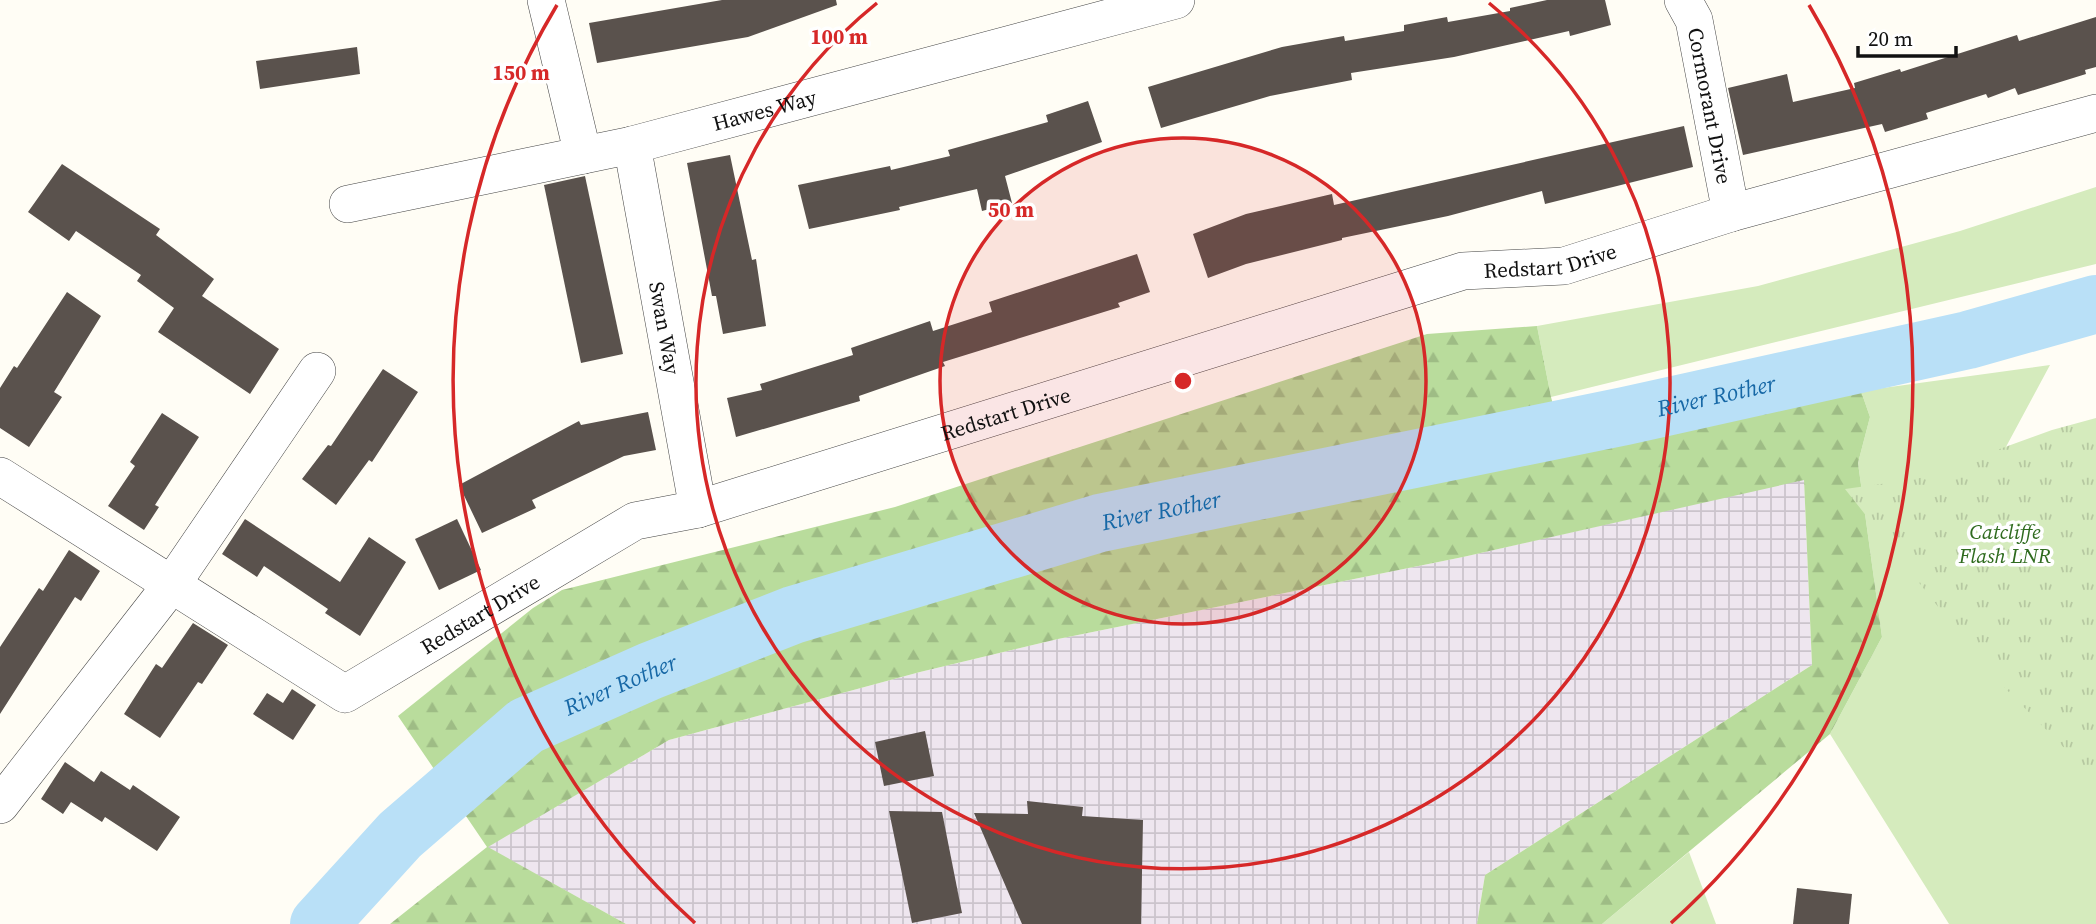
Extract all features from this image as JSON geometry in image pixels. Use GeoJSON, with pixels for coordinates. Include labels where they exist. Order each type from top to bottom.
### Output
{"type":"FeatureCollection","features":[{"type":"Feature","properties":{"kind":"street"},"geometry":{"type":"LineString","coordinates":[[546,0],[583,155]]}},
{"type":"Feature","properties":{"kind":"street","name":"Hawes Way"},"geometry":{"type":"LineString","coordinates":[[348,204],[632,145],[1177,0]]}},
{"type":"Feature","properties":{"kind":"street","name":"Cormorant Drive"},"geometry":{"type":"LineString","coordinates":[[1683,0],[1694,20],[1731,213]]}},
{"type":"Feature","properties":{"kind":"street","name":"Redstart Drive"},"geometry":{"type":"LineString","coordinates":[[0,476],[345,694],[635,522],[698,509],[1463,271],[1564,266],[1731,213],[2096,113]]}},
{"type":"Feature","properties":{"kind":"street","name":"Swan Way"},"geometry":{"type":"LineString","coordinates":[[632,145],[698,509]]}},
{"type":"Feature","properties":{"kind":"street"},"geometry":{"type":"LineString","coordinates":[[0,805],[172,584],[317,371]]}},
{"type":"Feature","properties":{"kind":"shaded area"},"geometry":{"type":"Polygon","coordinates":[[[1804,479],[1812,665],[1485,875],[1477,924],[626,924],[487,847],[669,740],[920,672],[1058,639],[1463,557],[1804,479]]]}},
{"type":"Feature","properties":{"kind":"green space"},"geometry":{"type":"Polygon","coordinates":[[[2096,187],[2096,264],[1551,397],[1537,326],[1758,286],[1960,231],[2096,187]]]}},
{"type":"Feature","properties":{"kind":"green space"},"geometry":{"type":"Polygon","coordinates":[[[1537,326],[1551,397],[1567,456],[1861,391],[1870,417],[1858,463],[1882,637],[1830,734],[1602,924],[1477,924],[1485,875],[1812,665],[1804,480],[1463,557],[1058,639],[920,672],[669,740],[488,847],[626,924],[390,924],[487,847],[398,716],[533,608],[562,590],[895,507],[1427,334],[1537,326]]]}},
{"type":"Feature","properties":{"kind":"green space"},"geometry":{"type":"Polygon","coordinates":[[[2050,365],[1993,471],[2096,659],[2096,924],[1949,924],[1830,734],[1882,637],[1858,463],[1870,417],[1861,391],[2050,365]]]}},
{"type":"Feature","properties":{"kind":"green space","name":"Catcliffe Flash LNR"},"geometry":{"type":"Polygon","coordinates":[[[2096,418],[2096,780],[1992,675],[1845,489],[1917,479],[2052,430],[2096,418]]]}},
{"type":"Feature","properties":{"kind":"green space"},"geometry":{"type":"Polygon","coordinates":[[[1689,852],[1716,924],[1602,924],[1689,852]]]}},
{"type":"Feature","properties":{"kind":"building"},"geometry":{"type":"Polygon","coordinates":[[[722,0],[836,0],[837,5],[748,37],[597,63],[589,23],[722,0]]]}},
{"type":"Feature","properties":{"kind":"building"},"geometry":{"type":"Polygon","coordinates":[[[1547,0],[1605,0],[1611,25],[1570,36],[1569,31],[1454,57],[1351,73],[1352,80],[1270,96],[1161,128],[1148,87],[1282,47],[1344,36],[1345,41],[1404,31],[1404,25],[1447,17],[1448,22],[1510,11],[1510,8],[1547,0]]]}},
{"type":"Feature","properties":{"kind":"building"},"geometry":{"type":"Polygon","coordinates":[[[2096,17],[2096,67],[2085,70],[2086,74],[2018,95],[2015,88],[1988,98],[1986,94],[1926,113],[1928,119],[1885,132],[1882,124],[1743,155],[1728,88],[1787,74],[1793,102],[1855,88],[1854,83],[1900,69],[1901,72],[2017,35],[2019,41],[2096,17]]]}},
{"type":"Feature","properties":{"kind":"building"},"geometry":{"type":"Polygon","coordinates":[[[357,47],[360,74],[260,89],[256,61],[357,47]]]}},
{"type":"Feature","properties":{"kind":"building"},"geometry":{"type":"Polygon","coordinates":[[[1088,101],[1102,142],[1005,176],[1012,203],[982,211],[977,189],[899,207],[900,210],[809,229],[798,185],[890,166],[891,170],[950,156],[948,150],[1048,122],[1046,115],[1088,101]]]}},
{"type":"Feature","properties":{"kind":"building"},"geometry":{"type":"Polygon","coordinates":[[[1684,126],[1693,167],[1545,204],[1542,191],[1448,216],[1342,238],[1246,264],[1208,278],[1193,234],[1246,214],[1332,194],[1334,205],[1684,126]]]}},
{"type":"Feature","properties":{"kind":"building"},"geometry":{"type":"Polygon","coordinates":[[[730,155],[752,260],[756,259],[766,326],[723,334],[716,296],[712,296],[687,163],[730,155]]]}},
{"type":"Feature","properties":{"kind":"building"},"geometry":{"type":"Polygon","coordinates":[[[62,164],[160,229],[156,235],[214,279],[202,296],[279,349],[250,394],[158,332],[174,308],[137,281],[141,275],[76,231],[69,241],[28,212],[62,164]]]}},
{"type":"Feature","properties":{"kind":"building"},"geometry":{"type":"Polygon","coordinates":[[[585,176],[623,354],[581,363],[544,185],[585,176]]]}},
{"type":"Feature","properties":{"kind":"building"},"geometry":{"type":"Polygon","coordinates":[[[1137,254],[1150,292],[1118,303],[1120,307],[943,362],[945,366],[859,396],[860,401],[736,437],[727,398],[762,390],[760,384],[853,355],[851,348],[930,321],[933,331],[992,312],[989,302],[1137,254]]]}},
{"type":"Feature","properties":{"kind":"building"},"geometry":{"type":"Polygon","coordinates":[[[67,292],[101,316],[54,392],[62,397],[29,447],[0,428],[0,388],[14,366],[17,368],[67,292]]]}},
{"type":"Feature","properties":{"kind":"building"},"geometry":{"type":"Polygon","coordinates":[[[383,369],[418,392],[372,462],[369,460],[336,505],[302,479],[328,445],[331,446],[383,369]]]}},
{"type":"Feature","properties":{"kind":"building"},"geometry":{"type":"Polygon","coordinates":[[[648,412],[656,450],[624,456],[532,500],[536,508],[482,533],[459,485],[579,421],[581,425],[648,412]]]}},
{"type":"Feature","properties":{"kind":"building"},"geometry":{"type":"Polygon","coordinates":[[[162,413],[199,437],[155,505],[159,507],[144,530],[108,506],[135,466],[130,462],[162,413]]]}},
{"type":"Feature","properties":{"kind":"building"},"geometry":{"type":"Polygon","coordinates":[[[245,519],[340,582],[369,537],[406,562],[360,636],[325,613],[328,609],[264,566],[257,577],[222,554],[245,519]]]}},
{"type":"Feature","properties":{"kind":"building"},"geometry":{"type":"Polygon","coordinates":[[[457,519],[481,570],[439,590],[415,539],[457,519]]]}},
{"type":"Feature","properties":{"kind":"building"},"geometry":{"type":"Polygon","coordinates":[[[69,550],[100,571],[81,601],[75,597],[0,714],[0,647],[39,588],[43,591],[69,550]]]}},
{"type":"Feature","properties":{"kind":"building"},"geometry":{"type":"Polygon","coordinates":[[[193,623],[228,645],[202,684],[198,682],[160,738],[124,714],[156,664],[162,668],[193,623]]]}},
{"type":"Feature","properties":{"kind":"building"},"geometry":{"type":"Polygon","coordinates":[[[292,689],[316,705],[293,740],[253,714],[267,693],[283,703],[292,689]]]}},
{"type":"Feature","properties":{"kind":"building"},"geometry":{"type":"Polygon","coordinates":[[[925,731],[934,776],[884,786],[875,742],[925,731]]]}},
{"type":"Feature","properties":{"kind":"building"},"geometry":{"type":"Polygon","coordinates":[[[65,762],[94,782],[101,771],[130,790],[133,785],[180,817],[157,851],[105,817],[102,822],[71,802],[63,814],[41,799],[65,762]]]}},
{"type":"Feature","properties":{"kind":"building"},"geometry":{"type":"Polygon","coordinates":[[[1027,801],[1083,807],[1082,816],[1143,820],[1141,924],[1022,924],[974,813],[1028,814],[1027,801]]]}},
{"type":"Feature","properties":{"kind":"building"},"geometry":{"type":"Polygon","coordinates":[[[889,811],[942,812],[962,913],[912,923],[889,811]]]}},
{"type":"Feature","properties":{"kind":"building"},"geometry":{"type":"Polygon","coordinates":[[[1797,888],[1852,894],[1849,924],[1793,924],[1797,888]]]}},
{"type":"Feature","properties":{"kind":"waterway","name":"River Rother"},"geometry":{"type":"LineString","coordinates":[[319,924],[400,835],[526,726],[650,671],[793,615],[1100,523],[1625,416],[1968,340],[2096,304]]}}]}
